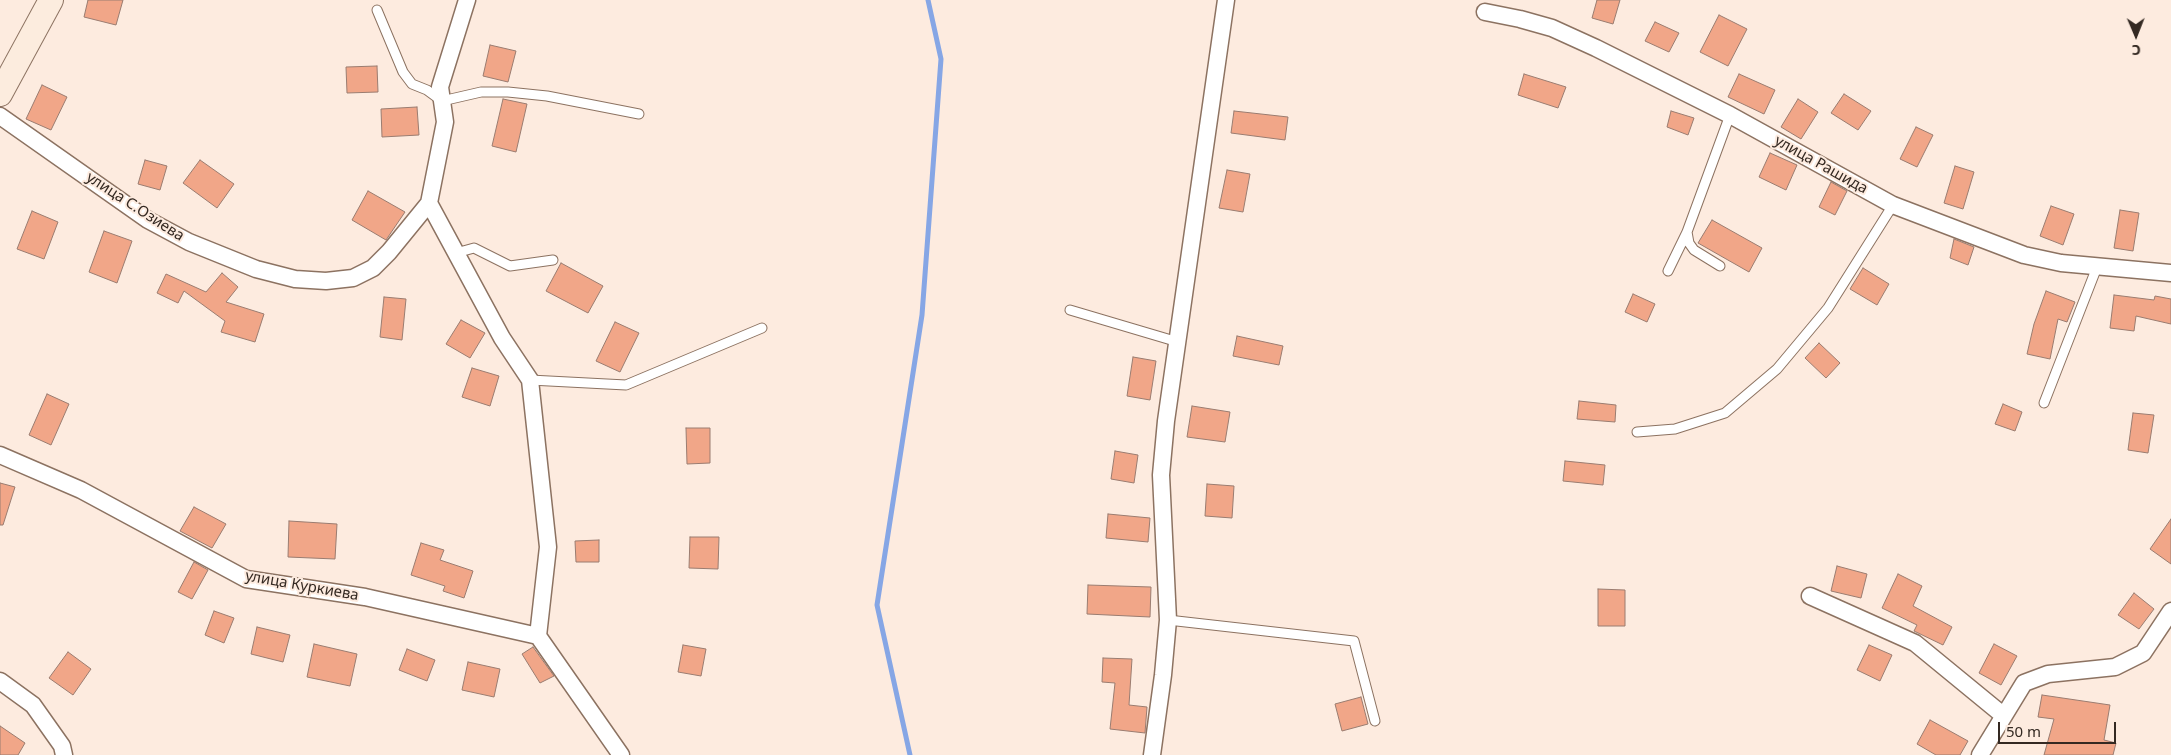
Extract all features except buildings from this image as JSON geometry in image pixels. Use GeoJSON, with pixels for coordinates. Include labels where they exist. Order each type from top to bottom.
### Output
{"type":"FeatureCollection","features":[{"type":"Feature","properties":{"kind":"street"},"geometry":{"type":"LineString","coordinates":[[0,94],[52,0]]}},
{"type":"Feature","properties":{"kind":"street","name":"улица С.Озиева"},"geometry":{"type":"LineString","coordinates":[[0,116],[167,231],[212,252],[256,269],[295,279],[336,281],[353,278],[367,272],[389,252],[429,202],[445,122],[440,87],[467,0]]}},
{"type":"Feature","properties":{"kind":"street"},"geometry":{"type":"LineString","coordinates":[[1152,755],[1163,675],[1168,620],[1161,475],[1166,421],[1226,0]]}},
{"type":"Feature","properties":{"kind":"street","name":"улица Рашида"},"geometry":{"type":"LineString","coordinates":[[1485,12],[1520,18],[1552,28],[1730,115],[1893,205],[2024,256],[2061,263],[2171,273]]}},
{"type":"Feature","properties":{"kind":"street"},"geometry":{"type":"LineString","coordinates":[[429,202],[502,338],[530,380],[548,547],[538,636],[621,755]]}},
{"type":"Feature","properties":{"kind":"street","name":"улица Куркиева"},"geometry":{"type":"LineString","coordinates":[[0,455],[81,490],[246,579],[365,597],[538,636]]}},
{"type":"Feature","properties":{"kind":"street"},"geometry":{"type":"LineString","coordinates":[[1810,596],[1915,643],[2004,716]]}},
{"type":"Feature","properties":{"kind":"street"},"geometry":{"type":"LineString","coordinates":[[1980,755],[2024,683],[2048,674],[2115,667],[2143,653],[2171,611]]}},
{"type":"Feature","properties":{"kind":"street"},"geometry":{"type":"LineString","coordinates":[[0,681],[33,705],[62,746],[64,755]]}},
{"type":"Feature","properties":{"kind":"lane"},"geometry":{"type":"LineString","coordinates":[[377,10],[402,72],[412,84],[428,90],[442,101],[481,92],[508,92],[548,96],[639,114]]}},
{"type":"Feature","properties":{"kind":"lane"},"geometry":{"type":"LineString","coordinates":[[1668,271],[1687,232],[1730,115]]}},
{"type":"Feature","properties":{"kind":"lane"},"geometry":{"type":"LineString","coordinates":[[1637,432],[1675,429],[1725,413],[1777,369],[1828,308],[1893,205]]}},
{"type":"Feature","properties":{"kind":"lane"},"geometry":{"type":"LineString","coordinates":[[1687,232],[1689,243],[1694,250],[1720,266]]}},
{"type":"Feature","properties":{"kind":"lane"},"geometry":{"type":"LineString","coordinates":[[456,253],[474,248],[510,266],[553,260]]}},
{"type":"Feature","properties":{"kind":"lane"},"geometry":{"type":"LineString","coordinates":[[2044,403],[2097,267]]}},
{"type":"Feature","properties":{"kind":"lane"},"geometry":{"type":"LineString","coordinates":[[1070,310],[1178,342]]}},
{"type":"Feature","properties":{"kind":"lane"},"geometry":{"type":"LineString","coordinates":[[530,380],[626,386],[762,328]]}},
{"type":"Feature","properties":{"kind":"lane"},"geometry":{"type":"LineString","coordinates":[[1168,620],[1354,641],[1376,721]]}},
{"type":"Feature","properties":{"kind":"waterway"},"geometry":{"type":"LineString","coordinates":[[910,755],[877,605],[922,315],[941,59],[928,0]]}}]}
